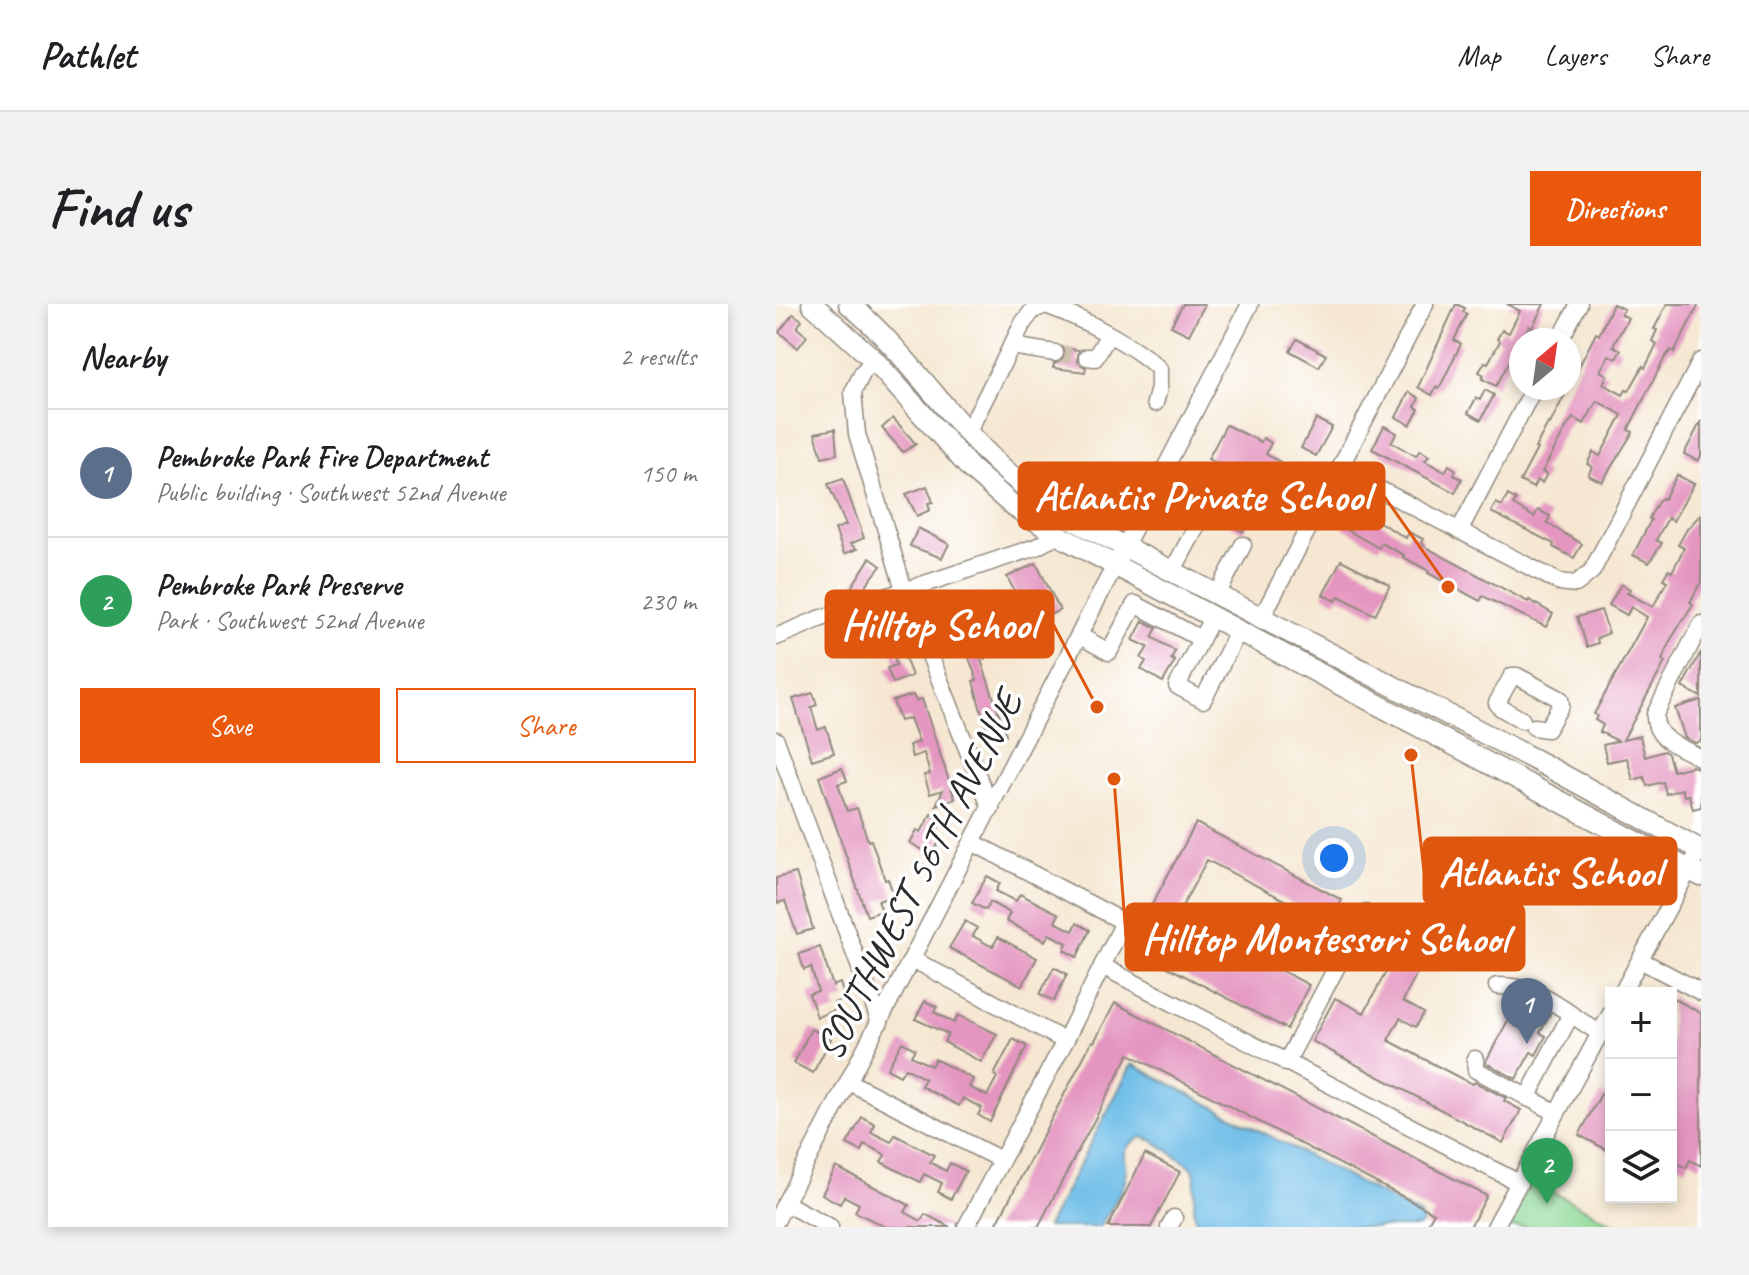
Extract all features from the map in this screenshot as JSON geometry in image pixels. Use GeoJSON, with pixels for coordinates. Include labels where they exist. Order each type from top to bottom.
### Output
{"type":"FeatureCollection","features":[{"type":"Feature","properties":{"kind":"main road"},"geometry":{"type":"LineString","coordinates":[[812,304],[874,360],[970,468],[1012,505],[1058,535],[1695,873]]}},
{"type":"Feature","properties":{"kind":"main road"},"geometry":{"type":"LineString","coordinates":[[849,304],[893,345],[968,432],[1024,487],[1060,513],[1541,763],[1701,850]]}},
{"type":"Feature","properties":{"kind":"main road"},"geometry":{"type":"LineString","coordinates":[[874,360],[901,367],[918,376]]}},
{"type":"Feature","properties":{"kind":"street","name":"SOUTHWEST 56TH AVENUE"},"geometry":{"type":"LineString","coordinates":[[776,1221],[1250,304]]}},
{"type":"Feature","properties":{"kind":"street"},"geometry":{"type":"LineString","coordinates":[[1261,619],[1425,304]]}},
{"type":"Feature","properties":{"kind":"street"},"geometry":{"type":"LineString","coordinates":[[1566,328],[1579,304]]}},
{"type":"Feature","properties":{"kind":"street"},"geometry":{"type":"LineString","coordinates":[[968,432],[1023,323],[1033,310],[1046,305],[1064,311],[1147,358],[1159,369],[1155,403]]}},
{"type":"Feature","properties":{"kind":"street"},"geometry":{"type":"LineString","coordinates":[[1087,357],[1095,358],[1108,336]]}},
{"type":"Feature","properties":{"kind":"street"},"geometry":{"type":"LineString","coordinates":[[1011,346],[1055,353]]}},
{"type":"Feature","properties":{"kind":"street"},"geometry":{"type":"LineString","coordinates":[[874,360],[863,372],[853,392],[857,434],[904,590],[991,809]]}},
{"type":"Feature","properties":{"kind":"street"},"geometry":{"type":"LineString","coordinates":[[1340,469],[1559,582],[1576,584],[1592,571],[1701,361]]}},
{"type":"Feature","properties":{"kind":"street"},"geometry":{"type":"LineString","coordinates":[[1459,531],[1528,400]]}},
{"type":"Feature","properties":{"kind":"street"},"geometry":{"type":"LineString","coordinates":[[1172,572],[1200,520]]}},
{"type":"Feature","properties":{"kind":"street"},"geometry":{"type":"LineString","coordinates":[[776,637],[904,590],[1036,547],[1058,535]]}},
{"type":"Feature","properties":{"kind":"street"},"geometry":{"type":"LineString","coordinates":[[1217,595],[1243,545]]}},
{"type":"Feature","properties":{"kind":"street"},"geometry":{"type":"LineString","coordinates":[[1080,636],[1109,652],[1135,604],[1201,639]]}},
{"type":"Feature","properties":{"kind":"street"},"geometry":{"type":"LineString","coordinates":[[1212,618],[1177,686],[1203,700],[1238,632]]}},
{"type":"Feature","properties":{"kind":"street"},"geometry":{"type":"LineString","coordinates":[[1699,633],[1655,714],[1654,725],[1660,736],[1701,758]]}},
{"type":"Feature","properties":{"kind":"street"},"geometry":{"type":"LineString","coordinates":[[776,740],[880,1022]]}},
{"type":"Feature","properties":{"kind":"street"},"geometry":{"type":"LineString","coordinates":[[966,1227],[1124,922],[972,842]]}},
{"type":"Feature","properties":{"kind":"street"},"geometry":{"type":"LineString","coordinates":[[1625,987],[1695,873],[1701,850]]}},
{"type":"Feature","properties":{"kind":"street"},"geometry":{"type":"LineString","coordinates":[[1286,1063],[1365,913]]}},
{"type":"Feature","properties":{"kind":"street"},"geometry":{"type":"LineString","coordinates":[[912,959],[1065,1041]]}},
{"type":"Feature","properties":{"kind":"street"},"geometry":{"type":"LineString","coordinates":[[1640,960],[1701,992]]}},
{"type":"Feature","properties":{"kind":"street"},"geometry":{"type":"LineString","coordinates":[[1102,966],[1519,1183]]}},
{"type":"Feature","properties":{"kind":"street"},"geometry":{"type":"LineString","coordinates":[[1497,986],[1519,986],[1562,1006],[1570,1016],[1600,1033]]}},
{"type":"Feature","properties":{"kind":"street"},"geometry":{"type":"LineString","coordinates":[[1527,1098],[1570,1016]]}},
{"type":"Feature","properties":{"kind":"street"},"geometry":{"type":"LineString","coordinates":[[1495,1227],[1605,1024]]}},
{"type":"Feature","properties":{"kind":"street"},"geometry":{"type":"LineString","coordinates":[[1475,1059],[1476,1070],[1557,1113]]}},
{"type":"Feature","properties":{"kind":"street"},"geometry":{"type":"LineString","coordinates":[[849,1082],[1001,1160]]}},
{"type":"Feature","properties":{"kind":"street"},"geometry":{"type":"LineString","coordinates":[[785,1203],[830,1227]]}},
{"type":"Feature","properties":{"kind":"green space"},"geometry":{"type":"Polygon","coordinates":[[[1531,1181],[1620,1227],[1507,1227],[1531,1181]]]}},
{"type":"Feature","properties":{"kind":"water"},"geometry":{"type":"Polygon","coordinates":[[[1132,1064],[1419,1214],[1423,1221],[1420,1227],[1198,1227],[1194,1212],[1195,1175],[1192,1167],[1152,1140],[1141,1137],[1125,1152],[1125,1181],[1100,1227],[1047,1227],[1132,1064]]]}},
{"type":"Feature","properties":{"kind":"building"},"geometry":{"type":"Polygon","coordinates":[[[1183,304],[1205,304],[1189,335],[1171,326],[1183,304]]]}},
{"type":"Feature","properties":{"kind":"building"},"geometry":{"type":"Polygon","coordinates":[[[1456,304],[1465,308],[1463,312],[1467,314],[1454,340],[1461,344],[1439,389],[1436,387],[1432,395],[1418,387],[1456,304]]]}},
{"type":"Feature","properties":{"kind":"building"},"geometry":{"type":"Polygon","coordinates":[[[1507,304],[1544,304],[1532,328],[1512,328],[1520,311],[1507,304]]]}},
{"type":"Feature","properties":{"kind":"building"},"geometry":{"type":"Polygon","coordinates":[[[1613,304],[1624,309],[1621,314],[1628,318],[1613,346],[1621,350],[1616,359],[1609,355],[1600,371],[1607,375],[1603,384],[1623,395],[1626,390],[1629,391],[1643,366],[1645,368],[1657,344],[1652,341],[1657,330],[1654,329],[1667,304],[1699,304],[1674,352],[1671,350],[1665,357],[1628,430],[1633,432],[1602,482],[1588,475],[1592,467],[1587,464],[1593,452],[1600,456],[1622,415],[1597,401],[1584,424],[1573,418],[1567,426],[1542,472],[1547,474],[1542,483],[1537,480],[1533,488],[1520,481],[1562,400],[1581,400],[1581,363],[1596,333],[1599,335],[1613,304]]]}},
{"type":"Feature","properties":{"kind":"building"},"geometry":{"type":"Polygon","coordinates":[[[793,314],[802,320],[797,328],[807,336],[798,348],[779,332],[793,314]]]}},
{"type":"Feature","properties":{"kind":"building"},"geometry":{"type":"Polygon","coordinates":[[[1502,330],[1509,333],[1509,362],[1496,386],[1482,379],[1484,375],[1479,372],[1485,362],[1488,363],[1500,341],[1497,339],[1502,330]]]}},
{"type":"Feature","properties":{"kind":"building"},"geometry":{"type":"Polygon","coordinates":[[[1297,339],[1326,355],[1319,367],[1290,351],[1297,339]]]}},
{"type":"Feature","properties":{"kind":"building"},"geometry":{"type":"Polygon","coordinates":[[[1064,348],[1079,350],[1077,361],[1086,368],[1085,372],[1053,368],[1054,364],[1064,359],[1064,348]]]}},
{"type":"Feature","properties":{"kind":"building"},"geometry":{"type":"Polygon","coordinates":[[[1485,390],[1494,395],[1481,420],[1468,413],[1476,398],[1480,400],[1485,390]]]}},
{"type":"Feature","properties":{"kind":"building"},"geometry":{"type":"Polygon","coordinates":[[[1409,392],[1419,398],[1415,407],[1419,409],[1410,425],[1396,417],[1409,392]]]}},
{"type":"Feature","properties":{"kind":"building"},"geometry":{"type":"Polygon","coordinates":[[[893,418],[916,444],[903,452],[882,428],[893,418]]]}},
{"type":"Feature","properties":{"kind":"building"},"geometry":{"type":"Polygon","coordinates":[[[1316,419],[1332,427],[1316,456],[1301,448],[1316,419]]]}},
{"type":"Feature","properties":{"kind":"building"},"geometry":{"type":"Polygon","coordinates":[[[1701,421],[1701,456],[1698,461],[1684,454],[1701,421]]]}},
{"type":"Feature","properties":{"kind":"building"},"geometry":{"type":"Polygon","coordinates":[[[1226,425],[1261,442],[1263,438],[1271,443],[1266,454],[1280,462],[1272,480],[1248,469],[1243,477],[1208,459],[1226,425]]]}},
{"type":"Feature","properties":{"kind":"building"},"geometry":{"type":"Polygon","coordinates":[[[1384,426],[1397,433],[1391,442],[1416,456],[1420,450],[1429,456],[1425,461],[1445,472],[1449,465],[1456,470],[1454,475],[1462,479],[1455,493],[1372,449],[1384,426]]]}},
{"type":"Feature","properties":{"kind":"building"},"geometry":{"type":"Polygon","coordinates":[[[835,429],[837,454],[822,457],[815,433],[835,429]]]}},
{"type":"Feature","properties":{"kind":"building"},"geometry":{"type":"Polygon","coordinates":[[[1677,475],[1694,484],[1673,521],[1668,518],[1656,540],[1662,543],[1649,563],[1633,555],[1651,520],[1649,518],[1677,475]]]}},
{"type":"Feature","properties":{"kind":"building"},"geometry":{"type":"Polygon","coordinates":[[[843,479],[864,538],[850,544],[857,549],[844,554],[835,529],[846,525],[828,484],[843,479]]]}},
{"type":"Feature","properties":{"kind":"building"},"geometry":{"type":"Polygon","coordinates":[[[1235,484],[1256,495],[1250,508],[1254,510],[1243,532],[1210,515],[1221,493],[1229,497],[1235,484]]]}},
{"type":"Feature","properties":{"kind":"building"},"geometry":{"type":"Polygon","coordinates":[[[927,486],[933,502],[928,503],[930,510],[917,516],[906,494],[927,486]]]}},
{"type":"Feature","properties":{"kind":"building"},"geometry":{"type":"Polygon","coordinates":[[[1508,495],[1516,500],[1513,505],[1534,517],[1538,510],[1550,516],[1547,523],[1582,544],[1574,558],[1553,547],[1554,544],[1491,512],[1496,503],[1502,506],[1508,495]]]}},
{"type":"Feature","properties":{"kind":"building"},"geometry":{"type":"Polygon","coordinates":[[[1346,502],[1406,538],[1409,532],[1423,539],[1421,543],[1427,548],[1553,614],[1546,627],[1483,596],[1480,601],[1428,573],[1404,555],[1381,543],[1379,548],[1335,523],[1346,502]]]}},
{"type":"Feature","properties":{"kind":"building"},"geometry":{"type":"Polygon","coordinates":[[[1701,514],[1701,582],[1690,602],[1693,604],[1670,641],[1662,660],[1665,662],[1623,740],[1640,736],[1645,757],[1664,751],[1668,754],[1673,771],[1692,766],[1698,768],[1701,807],[1693,809],[1689,795],[1684,796],[1682,789],[1666,794],[1663,782],[1647,786],[1644,777],[1633,780],[1627,758],[1607,762],[1603,745],[1618,741],[1600,732],[1603,725],[1595,720],[1597,716],[1594,714],[1647,617],[1631,607],[1627,615],[1609,605],[1621,584],[1630,589],[1627,593],[1653,607],[1667,581],[1663,579],[1668,570],[1672,572],[1684,548],[1678,545],[1701,514]]]}},
{"type":"Feature","properties":{"kind":"building"},"geometry":{"type":"Polygon","coordinates":[[[918,528],[949,544],[942,558],[910,546],[918,528]]]}},
{"type":"Feature","properties":{"kind":"building"},"geometry":{"type":"Polygon","coordinates":[[[870,558],[881,566],[859,594],[851,588],[870,558]]]}},
{"type":"Feature","properties":{"kind":"building"},"geometry":{"type":"Polygon","coordinates":[[[1341,560],[1390,585],[1375,615],[1339,596],[1336,601],[1323,595],[1341,560]]]}},
{"type":"Feature","properties":{"kind":"building"},"geometry":{"type":"Polygon","coordinates":[[[1036,563],[1060,610],[1035,622],[1024,599],[1020,601],[1007,577],[1036,563]]]}},
{"type":"Feature","properties":{"kind":"building"},"geometry":{"type":"Polygon","coordinates":[[[1601,610],[1609,633],[1597,638],[1598,643],[1587,647],[1577,617],[1601,610]]]}},
{"type":"Feature","properties":{"kind":"building"},"geometry":{"type":"Polygon","coordinates":[[[1143,621],[1157,628],[1152,637],[1175,651],[1171,659],[1175,661],[1163,682],[1141,669],[1146,661],[1141,658],[1148,647],[1133,640],[1143,621]]]}},
{"type":"Feature","properties":{"kind":"building"},"geometry":{"type":"Polygon","coordinates":[[[872,623],[904,636],[896,657],[904,655],[912,676],[893,683],[887,668],[896,665],[892,647],[867,633],[872,623]]]}},
{"type":"Feature","properties":{"kind":"building"},"geometry":{"type":"Polygon","coordinates":[[[976,636],[978,640],[983,638],[988,651],[982,653],[985,659],[981,660],[1006,735],[992,740],[973,681],[977,680],[963,641],[976,636]]]}},
{"type":"Feature","properties":{"kind":"building"},"geometry":{"type":"Polygon","coordinates":[[[1701,652],[1701,697],[1682,687],[1701,652]]]}},
{"type":"Feature","properties":{"kind":"building"},"geometry":{"type":"Polygon","coordinates":[[[813,693],[817,705],[811,707],[818,730],[826,727],[834,753],[812,760],[793,699],[813,693]]]}},
{"type":"Feature","properties":{"kind":"building"},"geometry":{"type":"Polygon","coordinates":[[[913,695],[916,701],[922,699],[955,799],[936,805],[943,790],[930,794],[924,775],[930,774],[924,753],[912,757],[909,745],[919,742],[910,718],[900,721],[893,701],[913,695]]]}},
{"type":"Feature","properties":{"kind":"building"},"geometry":{"type":"Polygon","coordinates":[[[1701,700],[1701,741],[1695,743],[1685,738],[1675,708],[1701,700]]]}},
{"type":"Feature","properties":{"kind":"building"},"geometry":{"type":"Polygon","coordinates":[[[842,768],[847,781],[838,784],[847,811],[857,808],[868,841],[871,840],[894,896],[878,901],[882,911],[867,916],[819,777],[842,768]]]}},
{"type":"Feature","properties":{"kind":"building"},"geometry":{"type":"Polygon","coordinates":[[[931,814],[942,820],[936,833],[942,836],[932,855],[910,843],[917,830],[921,832],[931,814]]]}},
{"type":"Feature","properties":{"kind":"building"},"geometry":{"type":"Polygon","coordinates":[[[1196,823],[1342,900],[1323,936],[1332,951],[1319,959],[1317,955],[1312,958],[1304,945],[1309,942],[1303,932],[1323,920],[1207,860],[1177,916],[1309,985],[1287,1029],[1129,947],[1196,823]]]}},
{"type":"Feature","properties":{"kind":"building"},"geometry":{"type":"Polygon","coordinates":[[[796,873],[813,929],[797,934],[785,901],[778,903],[776,898],[776,878],[796,873]]]}},
{"type":"Feature","properties":{"kind":"building"},"geometry":{"type":"Polygon","coordinates":[[[987,876],[1000,883],[996,891],[1016,901],[1020,894],[1059,914],[1055,922],[1073,931],[1077,923],[1090,930],[1077,957],[1064,950],[1067,943],[1049,934],[1045,941],[1006,921],[1010,913],[990,902],[986,910],[972,903],[987,876]]]}},
{"type":"Feature","properties":{"kind":"building"},"geometry":{"type":"Polygon","coordinates":[[[965,921],[977,928],[973,936],[989,945],[993,946],[998,937],[1037,958],[1022,986],[949,948],[965,921]]]}},
{"type":"Feature","properties":{"kind":"building"},"geometry":{"type":"Polygon","coordinates":[[[1386,922],[1430,946],[1403,1001],[1424,1013],[1416,1027],[1400,1018],[1388,1040],[1506,1098],[1504,1101],[1521,1110],[1503,1143],[1312,1041],[1335,998],[1364,1013],[1394,957],[1373,946],[1386,922]]]}},
{"type":"Feature","properties":{"kind":"building"},"geometry":{"type":"Polygon","coordinates":[[[820,947],[833,986],[840,983],[845,999],[834,1003],[836,1010],[817,1017],[809,994],[818,991],[811,967],[804,970],[799,954],[820,947]]]}},
{"type":"Feature","properties":{"kind":"building"},"geometry":{"type":"Polygon","coordinates":[[[1054,967],[1067,974],[1054,1001],[1040,994],[1054,967]]]}},
{"type":"Feature","properties":{"kind":"building"},"geometry":{"type":"Polygon","coordinates":[[[1519,1000],[1550,1014],[1540,1033],[1546,1036],[1536,1055],[1531,1052],[1516,1079],[1486,1061],[1519,1000]]]}},
{"type":"Feature","properties":{"kind":"building"},"geometry":{"type":"Polygon","coordinates":[[[1677,1000],[1701,1013],[1701,1166],[1690,1160],[1686,1168],[1677,1163],[1677,1000]]]}},
{"type":"Feature","properties":{"kind":"building"},"geometry":{"type":"Polygon","coordinates":[[[925,1001],[937,1007],[934,1012],[954,1023],[958,1015],[997,1034],[981,1062],[944,1042],[948,1034],[915,1019],[925,1001]]]}},
{"type":"Feature","properties":{"kind":"building"},"geometry":{"type":"Polygon","coordinates":[[[1115,1003],[1487,1196],[1470,1227],[1426,1227],[1434,1213],[1129,1054],[1038,1227],[995,1227],[1115,1003]]]}},
{"type":"Feature","properties":{"kind":"building"},"geometry":{"type":"Polygon","coordinates":[[[811,1029],[831,1039],[813,1073],[794,1063],[811,1029]]]}},
{"type":"Feature","properties":{"kind":"building"},"geometry":{"type":"Polygon","coordinates":[[[1013,1039],[1027,1046],[990,1122],[978,1115],[982,1108],[963,1098],[959,1106],[934,1093],[921,1086],[925,1079],[909,1070],[905,1068],[900,1076],[887,1069],[902,1042],[915,1049],[911,1056],[931,1066],[935,1059],[973,1079],[969,1087],[987,1096],[1013,1039]]]}},
{"type":"Feature","properties":{"kind":"building"},"geometry":{"type":"Polygon","coordinates":[[[1601,1094],[1604,1096],[1605,1149],[1579,1135],[1601,1094]]]}},
{"type":"Feature","properties":{"kind":"building"},"geometry":{"type":"Polygon","coordinates":[[[862,1117],[875,1124],[871,1132],[891,1142],[895,1135],[934,1155],[930,1162],[946,1171],[950,1163],[966,1171],[951,1199],[938,1192],[942,1183],[924,1174],[920,1182],[881,1162],[885,1155],[881,1152],[864,1144],[861,1151],[847,1144],[862,1117]]]}},
{"type":"Feature","properties":{"kind":"building"},"geometry":{"type":"Polygon","coordinates":[[[1145,1154],[1180,1172],[1151,1227],[1108,1227],[1145,1154]]]}},
{"type":"Feature","properties":{"kind":"building"},"geometry":{"type":"Polygon","coordinates":[[[836,1167],[909,1205],[905,1212],[921,1221],[925,1214],[950,1227],[886,1227],[855,1212],[859,1204],[844,1196],[840,1204],[822,1194],[836,1167]]]}},
{"type":"Feature","properties":{"kind":"tunnel"},"geometry":{"type":"LineString","coordinates":[[1055,353],[1087,357]]}},
{"type":"Feature","properties":{"kind":"place","name":"Atlantis Private School"},"geometry":{"type":"Point","coordinates":[1448,587]}},
{"type":"Feature","properties":{"kind":"place","name":"Hilltop School"},"geometry":{"type":"Point","coordinates":[1097,707]}},
{"type":"Feature","properties":{"kind":"place","name":"Atlantis School"},"geometry":{"type":"Point","coordinates":[1411,755]}},
{"type":"Feature","properties":{"kind":"place","name":"Hilltop Montessori School"},"geometry":{"type":"Point","coordinates":[1114,779]}},
{"type":"Feature","properties":{"kind":"place","name":"Pembroke Park Fire Department"},"geometry":{"type":"Point","coordinates":[1527,1044]}},
{"type":"Feature","properties":{"kind":"place","name":"Pembroke Park Preserve"},"geometry":{"type":"Point","coordinates":[1547,1204]}}]}
